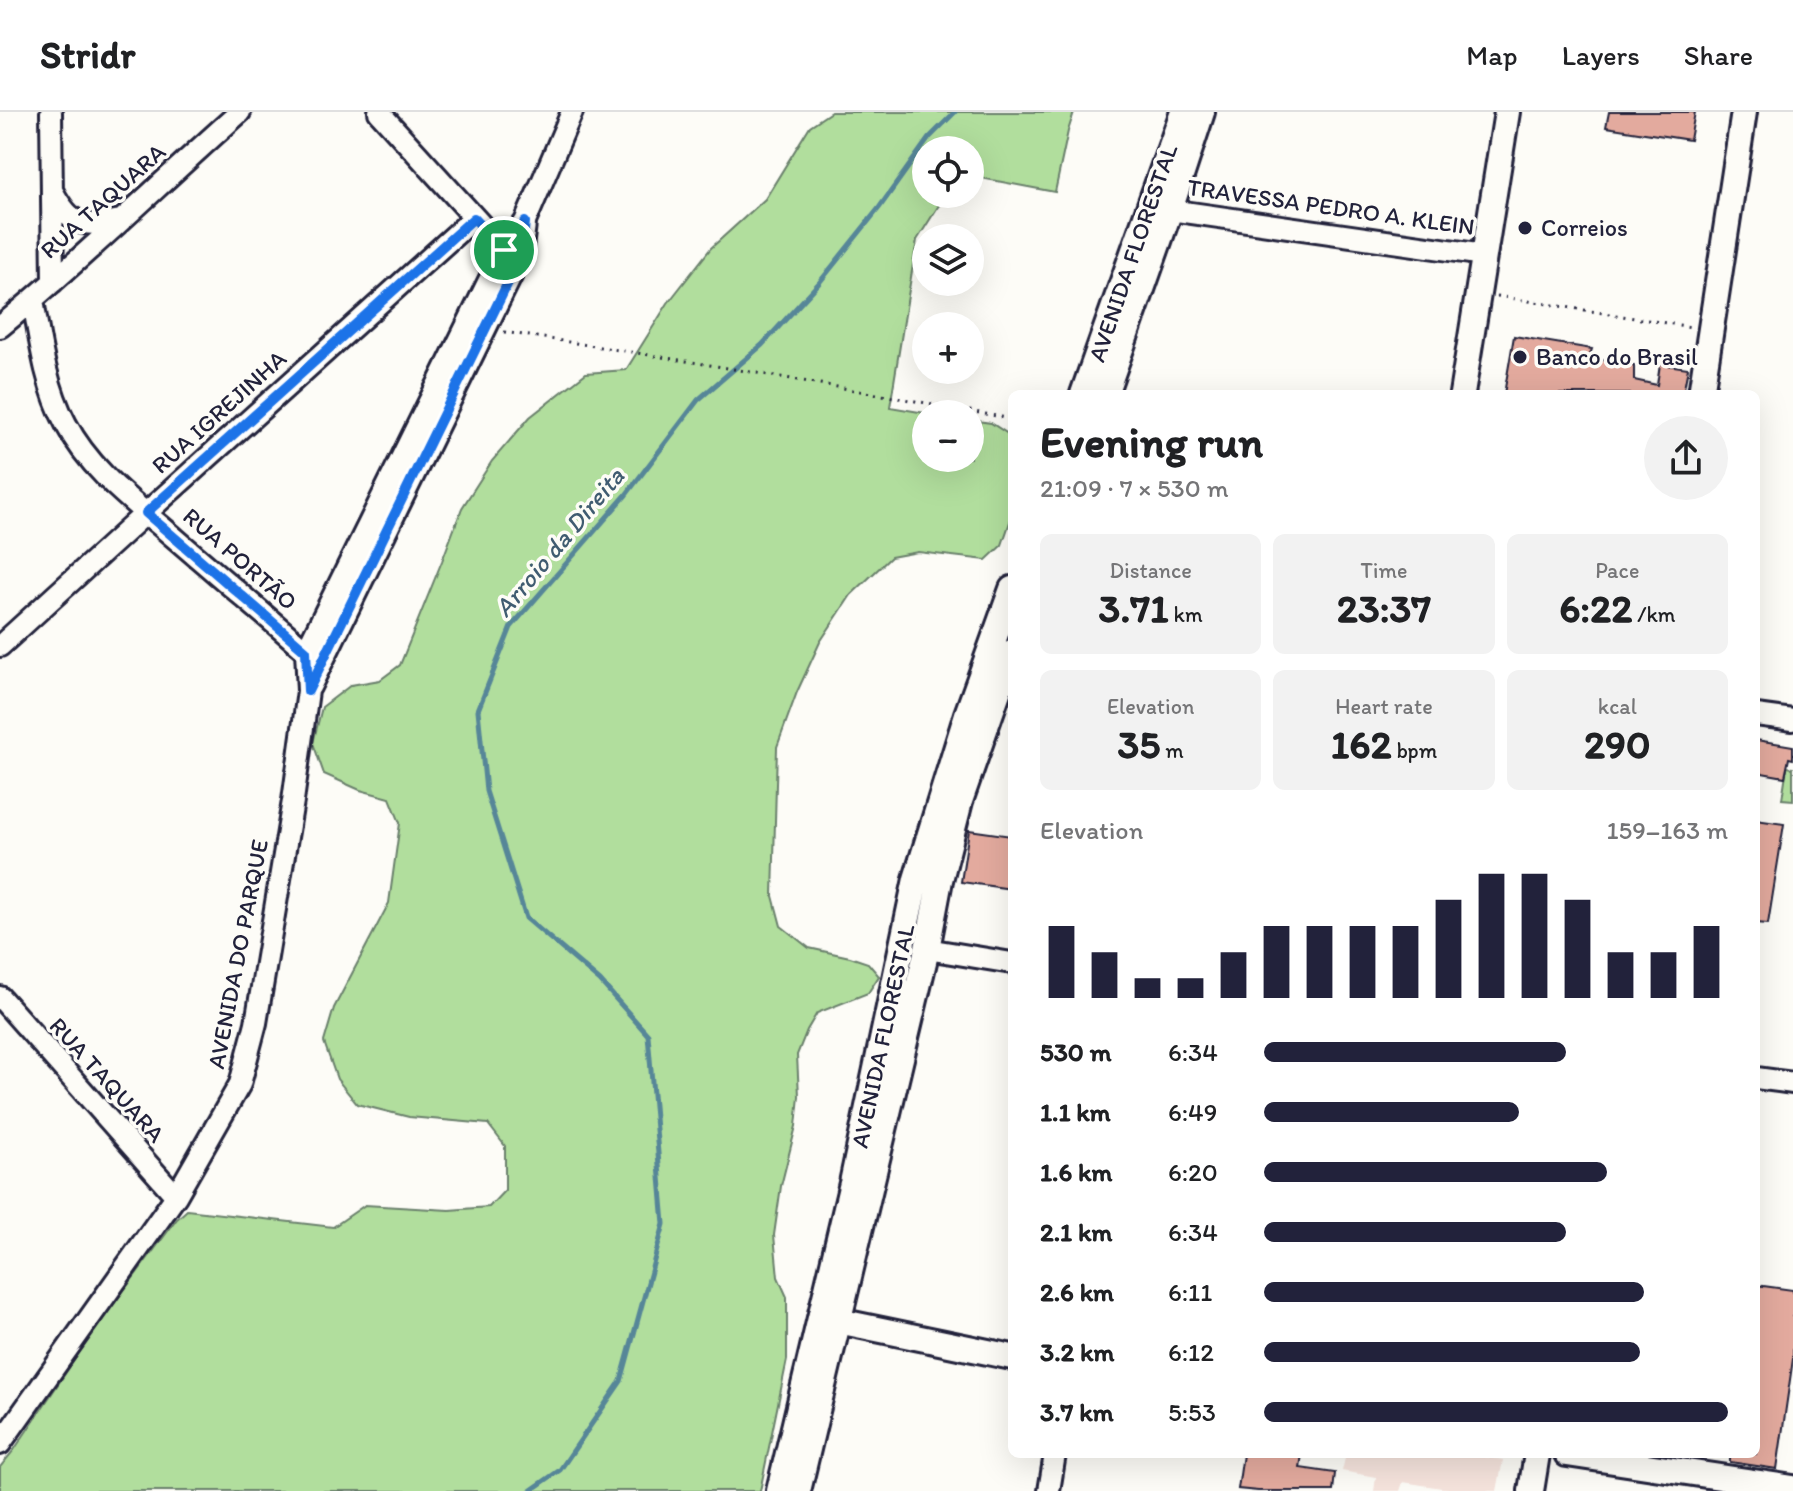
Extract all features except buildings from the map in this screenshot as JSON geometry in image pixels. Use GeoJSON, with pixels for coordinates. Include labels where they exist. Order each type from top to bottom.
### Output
{"type":"FeatureCollection","features":[{"type":"Feature","properties":{"kind":"main road","name":"AVENIDA FLORESTAL"},"geometry":{"type":"LineString","coordinates":[[1106,390],[1183,112]]}},
{"type":"Feature","properties":{"kind":"main road","name":"AVENIDA FLORESTAL"},"geometry":{"type":"LineString","coordinates":[[1085,390],[1140,265],[1170,210],[1202,112]]}},
{"type":"Feature","properties":{"kind":"main road"},"geometry":{"type":"LineString","coordinates":[[1463,390],[1507,112]]}},
{"type":"Feature","properties":{"kind":"main road"},"geometry":{"type":"LineString","coordinates":[[1702,390],[1744,112]]}},
{"type":"Feature","properties":{"kind":"main road","name":"AVENIDA FLORESTAL"},"geometry":{"type":"LineString","coordinates":[[798,1491],[927,949],[940,880],[960,801],[1004,661],[1008,625]]}},
{"type":"Feature","properties":{"kind":"main road","name":"AVENIDA FLORESTAL"},"geometry":{"type":"LineString","coordinates":[[779,1491],[852,1183],[916,879],[967,714],[1004,661]]}},
{"type":"Feature","properties":{"kind":"main road"},"geometry":{"type":"LineString","coordinates":[[838,1321],[1008,1356]]}},
{"type":"Feature","properties":{"kind":"main road"},"geometry":{"type":"LineString","coordinates":[[1531,1491],[1536,1458]]}},
{"type":"Feature","properties":{"kind":"main road"},"geometry":{"type":"LineString","coordinates":[[1594,1458],[1793,1488]]}},
{"type":"Feature","properties":{"kind":"street"},"geometry":{"type":"LineString","coordinates":[[51,112],[53,282]]}},
{"type":"Feature","properties":{"kind":"street","name":"RUA TAQUARA"},"geometry":{"type":"LineString","coordinates":[[0,327],[240,112]]}},
{"type":"Feature","properties":{"kind":"street"},"geometry":{"type":"LineString","coordinates":[[379,112],[504,250]]}},
{"type":"Feature","properties":{"kind":"street","name":"AVENIDA DO PARQUE"},"geometry":{"type":"LineString","coordinates":[[3,1436],[176,1196],[240,1084],[256,1023],[291,814],[308,691],[306,651],[504,250],[525,222],[572,112]]}},
{"type":"Feature","properties":{"kind":"street"},"geometry":{"type":"LineString","coordinates":[[53,192],[68,215],[78,222],[96,225],[124,219]]}},
{"type":"Feature","properties":{"kind":"street","name":"TRAVESSA PEDRO A. KLEIN"},"geometry":{"type":"LineString","coordinates":[[1170,210],[1484,255]]}},
{"type":"Feature","properties":{"kind":"street","name":"RUA IGREJINHA"},"geometry":{"type":"LineString","coordinates":[[0,646],[474,218]]}},
{"type":"Feature","properties":{"kind":"street","name":"AVENIDA DO PARQUE"},"geometry":{"type":"LineString","coordinates":[[308,691],[521,256],[525,222]]}},
{"type":"Feature","properties":{"kind":"street","name":"RUA PORTÃO"},"geometry":{"type":"LineString","coordinates":[[33,300],[45,363],[65,423],[88,459],[306,651]]}},
{"type":"Feature","properties":{"kind":"street"},"geometry":{"type":"LineString","coordinates":[[1760,716],[1793,720]]}},
{"type":"Feature","properties":{"kind":"street"},"geometry":{"type":"LineString","coordinates":[[927,949],[1008,962]]}},
{"type":"Feature","properties":{"kind":"street","name":"RUA TAQUARA"},"geometry":{"type":"LineString","coordinates":[[4,1010],[176,1196]]}},
{"type":"Feature","properties":{"kind":"street"},"geometry":{"type":"LineString","coordinates":[[1760,1079],[1793,1083]]}},
{"type":"Feature","properties":{"kind":"street"},"geometry":{"type":"LineString","coordinates":[[1049,1491],[1054,1458]]}},
{"type":"Feature","properties":{"kind":"path"},"geometry":{"type":"LineString","coordinates":[[1478,293],[1711,330]]}},
{"type":"Feature","properties":{"kind":"path"},"geometry":{"type":"LineString","coordinates":[[485,329],[670,357],[1008,418]]}},
{"type":"Feature","properties":{"kind":"shaded area"},"geometry":{"type":"Polygon","coordinates":[[[1345,1458],[1503,1460],[1497,1491],[1461,1491],[1403,1482],[1400,1491],[1374,1491],[1376,1477],[1342,1471],[1345,1458]]]}},
{"type":"Feature","properties":{"kind":"green space"},"geometry":{"type":"Polygon","coordinates":[[[831,112],[1074,112],[1055,192],[984,179],[984,136],[912,136],[912,208],[937,208],[927,224],[912,224],[912,271],[890,407],[912,411],[912,472],[984,472],[984,422],[1008,434],[1008,528],[1002,545],[986,560],[918,552],[891,557],[851,595],[820,642],[777,747],[773,896],[781,926],[809,948],[868,963],[879,976],[868,993],[817,1013],[797,1055],[799,1096],[796,1126],[781,1186],[774,1235],[778,1277],[787,1297],[787,1360],[760,1491],[0,1491],[0,1467],[93,1332],[177,1219],[187,1210],[333,1227],[365,1205],[449,1210],[489,1207],[505,1190],[505,1146],[488,1124],[409,1117],[357,1104],[337,1079],[324,1042],[334,1008],[389,903],[400,823],[390,798],[360,790],[324,774],[313,743],[322,707],[351,685],[380,680],[400,665],[462,508],[492,461],[530,417],[586,373],[626,370],[668,303],[711,248],[765,199],[810,126],[831,112]]]}},
{"type":"Feature","properties":{"kind":"green space"},"geometry":{"type":"Polygon","coordinates":[[[1787,767],[1793,768],[1793,800],[1782,799],[1787,767]]]}},
{"type":"Feature","properties":{"kind":"waterway","name":"Arroio da Direita"},"geometry":{"type":"LineString","coordinates":[[530,1491],[560,1470],[621,1381],[664,1224],[648,1035],[600,981],[526,918],[486,791],[478,710],[511,627],[626,495],[698,400],[762,345],[819,283],[879,208],[929,138],[955,112]]}},
{"type":"Feature","properties":{"kind":"place","name":"Correios"},"geometry":{"type":"Point","coordinates":[1525,228]}},
{"type":"Feature","properties":{"kind":"place","name":"Banco do Brasil"},"geometry":{"type":"Point","coordinates":[1520,357]}},
{"type":"Feature","properties":{"kind":"route"},"geometry":{"type":"LineString","coordinates":[[474,218],[504,250],[525,222],[521,256],[308,691],[306,651],[146,513],[474,218]]}}]}
